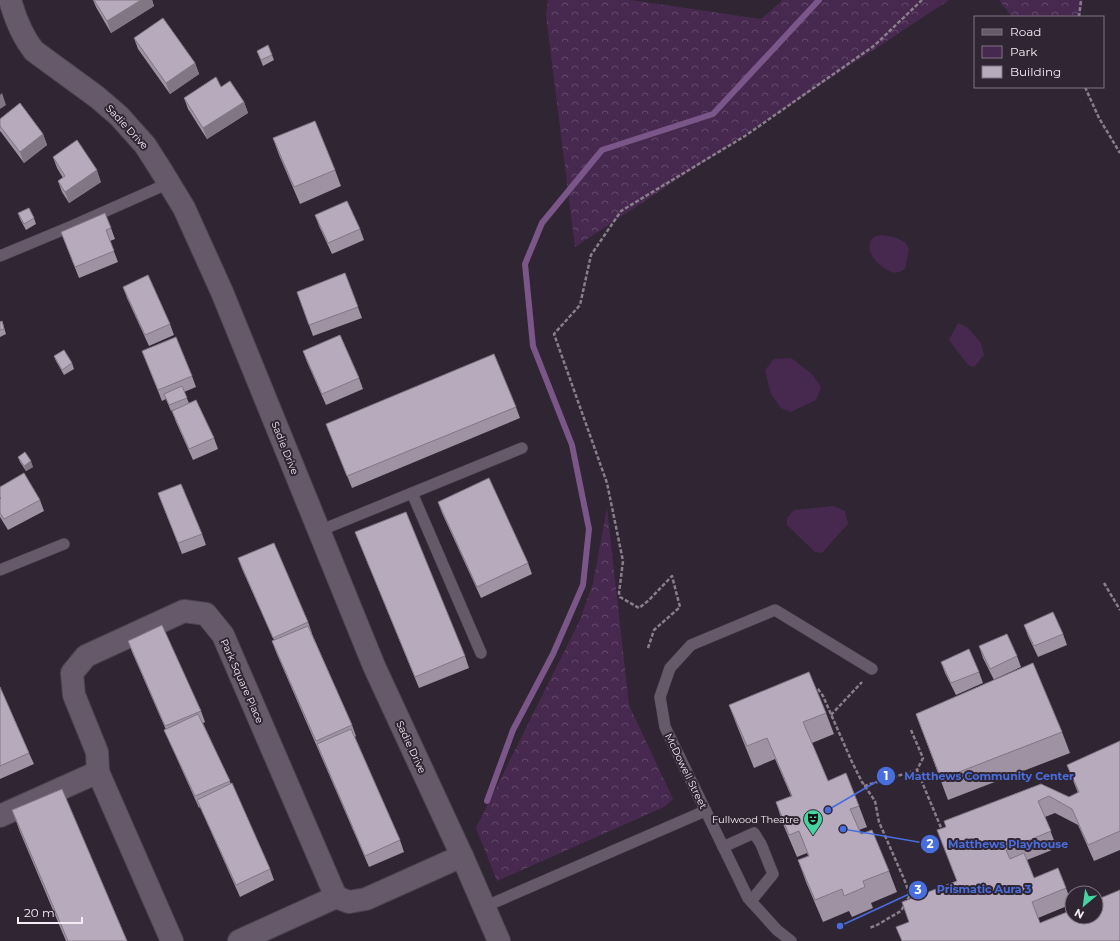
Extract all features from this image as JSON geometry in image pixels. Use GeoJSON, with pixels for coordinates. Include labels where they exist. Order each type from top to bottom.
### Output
{"type":"FeatureCollection","features":[{"type":"Feature","properties":{"kind":"street","name":"Sadie Drive"},"geometry":{"type":"LineString","coordinates":[[10,0],[13,12],[28,44],[34,50],[98,96],[119,116],[145,145],[184,208],[222,292],[374,666],[462,856],[499,941]]}},
{"type":"Feature","properties":{"kind":"street","name":"Park Square Place"},"geometry":{"type":"LineString","coordinates":[[172,941],[98,772],[97,752],[74,695],[72,673],[86,656],[184,611],[206,614],[222,635],[336,897]]}},
{"type":"Feature","properties":{"kind":"street"},"geometry":{"type":"LineString","coordinates":[[0,816],[98,772]]}},
{"type":"Feature","properties":{"kind":"street"},"geometry":{"type":"LineString","coordinates":[[239,941],[336,897],[349,902],[366,899],[462,856]]}},
{"type":"Feature","properties":{"kind":"lane"},"geometry":{"type":"LineString","coordinates":[[0,256],[169,183]]}},
{"type":"Feature","properties":{"kind":"lane"},"geometry":{"type":"LineString","coordinates":[[319,531],[522,448]]}},
{"type":"Feature","properties":{"kind":"lane"},"geometry":{"type":"LineString","coordinates":[[412,493],[481,652]]}},
{"type":"Feature","properties":{"kind":"lane"},"geometry":{"type":"LineString","coordinates":[[0,570],[64,544]]}},
{"type":"Feature","properties":{"kind":"lane","name":"McDowell Street"},"geometry":{"type":"LineString","coordinates":[[791,941],[777,930],[748,898],[665,727],[660,697],[670,668],[690,645],[775,610],[872,669]]}},
{"type":"Feature","properties":{"kind":"lane"},"geometry":{"type":"LineString","coordinates":[[484,907],[705,810]]}},
{"type":"Feature","properties":{"kind":"lane"},"geometry":{"type":"LineString","coordinates":[[723,847],[754,833],[761,844],[773,874],[751,901]]}},
{"type":"Feature","properties":{"kind":"path"},"geometry":{"type":"LineString","coordinates":[[648,648],[654,630],[680,607],[672,576],[649,600],[639,608],[620,597],[619,592],[623,561],[607,483],[554,334],[580,305],[591,255],[621,211],[745,136],[869,50],[922,0]]}},
{"type":"Feature","properties":{"kind":"path"},"geometry":{"type":"LineString","coordinates":[[1080,16],[1081,0]]}},
{"type":"Feature","properties":{"kind":"path"},"geometry":{"type":"LineString","coordinates":[[1085,88],[1099,118],[1120,154]]}},
{"type":"Feature","properties":{"kind":"path"},"geometry":{"type":"LineString","coordinates":[[1104,583],[1120,610]]}},
{"type":"Feature","properties":{"kind":"path"},"geometry":{"type":"LineString","coordinates":[[832,715],[862,682]]}},
{"type":"Feature","properties":{"kind":"path"},"geometry":{"type":"LineString","coordinates":[[809,688],[818,689],[823,696],[852,762],[864,786],[875,801],[879,822],[910,896],[901,911],[869,928]]}},
{"type":"Feature","properties":{"kind":"path"},"geometry":{"type":"LineString","coordinates":[[911,730],[923,758],[918,770],[943,833]]}},
{"type":"Feature","properties":{"kind":"path"},"geometry":{"type":"LineString","coordinates":[[864,786],[918,770]]}},
{"type":"Feature","properties":{"kind":"green space"},"geometry":{"type":"Polygon","coordinates":[[[548,0],[631,0],[761,19],[783,0],[949,0],[575,247],[546,15],[548,0]]]}},
{"type":"Feature","properties":{"kind":"green space"},"geometry":{"type":"Polygon","coordinates":[[[999,0],[1083,0],[1080,16],[1011,16],[999,0]]]}},
{"type":"Feature","properties":{"kind":"green space"},"geometry":{"type":"Polygon","coordinates":[[[882,235],[897,238],[907,245],[909,248],[905,269],[894,273],[882,267],[873,257],[870,248],[871,240],[874,237],[882,235]]]}},
{"type":"Feature","properties":{"kind":"green space"},"geometry":{"type":"Polygon","coordinates":[[[958,323],[967,327],[981,343],[984,355],[974,367],[968,365],[949,340],[958,323]]]}},
{"type":"Feature","properties":{"kind":"green space"},"geometry":{"type":"Polygon","coordinates":[[[791,358],[812,374],[821,387],[816,400],[791,412],[781,408],[771,394],[765,370],[774,359],[791,358]]]}},
{"type":"Feature","properties":{"kind":"green space"},"geometry":{"type":"Polygon","coordinates":[[[834,506],[845,511],[848,524],[822,553],[815,552],[787,525],[787,518],[794,510],[834,506]]]}},
{"type":"Feature","properties":{"kind":"green space"},"geometry":{"type":"Polygon","coordinates":[[[607,508],[629,705],[673,799],[664,807],[497,881],[476,828],[580,620],[593,583],[607,508]]]}},
{"type":"Feature","properties":{"kind":"building"},"geometry":{"type":"Polygon","coordinates":[[[94,0],[141,0],[107,21],[94,0]]]}},
{"type":"Feature","properties":{"kind":"building"},"geometry":{"type":"Polygon","coordinates":[[[163,18],[195,63],[166,83],[134,38],[163,18]]]}},
{"type":"Feature","properties":{"kind":"building"},"geometry":{"type":"Polygon","coordinates":[[[268,45],[272,55],[261,60],[257,51],[268,45]]]}},
{"type":"Feature","properties":{"kind":"building"},"geometry":{"type":"Polygon","coordinates":[[[216,77],[221,87],[230,81],[244,102],[203,128],[184,98],[216,77]]]}},
{"type":"Feature","properties":{"kind":"building"},"geometry":{"type":"Polygon","coordinates":[[[20,103],[43,134],[20,152],[0,126],[0,119],[20,103]]]}},
{"type":"Feature","properties":{"kind":"building"},"geometry":{"type":"Polygon","coordinates":[[[315,121],[335,170],[294,187],[273,138],[315,121]]]}},
{"type":"Feature","properties":{"kind":"building"},"geometry":{"type":"Polygon","coordinates":[[[77,140],[97,170],[65,192],[58,181],[65,176],[53,157],[77,140]]]}},
{"type":"Feature","properties":{"kind":"building"},"geometry":{"type":"Polygon","coordinates":[[[347,201],[360,229],[328,243],[315,215],[347,201]]]}},
{"type":"Feature","properties":{"kind":"building"},"geometry":{"type":"Polygon","coordinates":[[[29,208],[34,218],[24,224],[18,213],[29,208]]]}},
{"type":"Feature","properties":{"kind":"building"},"geometry":{"type":"Polygon","coordinates":[[[105,213],[111,228],[106,230],[114,251],[75,267],[61,232],[105,213]]]}},
{"type":"Feature","properties":{"kind":"building"},"geometry":{"type":"Polygon","coordinates":[[[345,273],[358,307],[309,325],[297,292],[345,273]]]}},
{"type":"Feature","properties":{"kind":"building"},"geometry":{"type":"Polygon","coordinates":[[[148,275],[170,324],[145,335],[123,287],[148,275]]]}},
{"type":"Feature","properties":{"kind":"building"},"geometry":{"type":"Polygon","coordinates":[[[2,321],[4,329],[0,330],[0,322],[2,321]]]}},
{"type":"Feature","properties":{"kind":"building"},"geometry":{"type":"Polygon","coordinates":[[[340,335],[359,378],[322,394],[303,351],[340,335]]]}},
{"type":"Feature","properties":{"kind":"building"},"geometry":{"type":"Polygon","coordinates":[[[176,337],[192,376],[158,390],[142,351],[176,337]]]}},
{"type":"Feature","properties":{"kind":"building"},"geometry":{"type":"Polygon","coordinates":[[[64,350],[72,363],[62,370],[54,356],[64,350]]]}},
{"type":"Feature","properties":{"kind":"building"},"geometry":{"type":"Polygon","coordinates":[[[494,354],[516,407],[347,476],[326,424],[494,354]]]}},
{"type":"Feature","properties":{"kind":"building"},"geometry":{"type":"Polygon","coordinates":[[[182,386],[187,398],[169,405],[164,394],[182,386]]]}},
{"type":"Feature","properties":{"kind":"building"},"geometry":{"type":"Polygon","coordinates":[[[196,400],[214,438],[189,449],[172,411],[196,400]]]}},
{"type":"Feature","properties":{"kind":"building"},"geometry":{"type":"Polygon","coordinates":[[[25,452],[31,461],[24,466],[18,457],[25,452]]]}},
{"type":"Feature","properties":{"kind":"building"},"geometry":{"type":"Polygon","coordinates":[[[24,473],[40,500],[4,519],[0,513],[0,487],[24,473]]]}},
{"type":"Feature","properties":{"kind":"building"},"geometry":{"type":"Polygon","coordinates":[[[489,478],[528,563],[477,587],[438,502],[489,478]]]}},
{"type":"Feature","properties":{"kind":"building"},"geometry":{"type":"Polygon","coordinates":[[[181,484],[202,534],[178,543],[158,493],[181,484]]]}},
{"type":"Feature","properties":{"kind":"building"},"geometry":{"type":"Polygon","coordinates":[[[406,512],[465,656],[415,677],[355,532],[406,512]]]}},
{"type":"Feature","properties":{"kind":"building"},"geometry":{"type":"Polygon","coordinates":[[[274,543],[308,622],[273,638],[238,558],[274,543]]]}},
{"type":"Feature","properties":{"kind":"building"},"geometry":{"type":"Polygon","coordinates":[[[1053,612],[1063,634],[1034,646],[1024,625],[1053,612]]]}},
{"type":"Feature","properties":{"kind":"building"},"geometry":{"type":"Polygon","coordinates":[[[162,625],[201,711],[165,726],[128,641],[162,625]]]}},
{"type":"Feature","properties":{"kind":"building"},"geometry":{"type":"Polygon","coordinates":[[[308,626],[352,725],[316,741],[272,641],[308,626]]]}},
{"type":"Feature","properties":{"kind":"building"},"geometry":{"type":"Polygon","coordinates":[[[1007,634],[1017,656],[990,669],[979,646],[1007,634]]]}},
{"type":"Feature","properties":{"kind":"building"},"geometry":{"type":"Polygon","coordinates":[[[969,649],[979,672],[951,683],[941,662],[969,649]]]}},
{"type":"Feature","properties":{"kind":"building"},"geometry":{"type":"Polygon","coordinates":[[[1033,663],[1062,732],[941,779],[916,714],[1033,663]]]}},
{"type":"Feature","properties":{"kind":"building"},"geometry":{"type":"Polygon","coordinates":[[[809,672],[826,713],[803,722],[828,781],[846,773],[859,806],[850,809],[861,834],[872,830],[889,871],[863,881],[865,887],[844,896],[842,889],[815,900],[798,860],[809,856],[799,831],[789,835],[776,802],[792,796],[767,738],[747,746],[729,705],[809,672]]]}},
{"type":"Feature","properties":{"kind":"building"},"geometry":{"type":"Polygon","coordinates":[[[0,687],[29,753],[0,766],[0,687]]]}},
{"type":"Feature","properties":{"kind":"building"},"geometry":{"type":"Polygon","coordinates":[[[198,714],[230,781],[195,796],[164,730],[198,714]]]}},
{"type":"Feature","properties":{"kind":"building"},"geometry":{"type":"Polygon","coordinates":[[[351,729],[400,840],[365,856],[317,744],[351,729]]]}},
{"type":"Feature","properties":{"kind":"building"},"geometry":{"type":"Polygon","coordinates":[[[1120,741],[1120,831],[1088,845],[1072,809],[1049,796],[1038,801],[1051,831],[1006,850],[1010,859],[1024,853],[1034,878],[1058,868],[1065,885],[1064,889],[1032,902],[1040,923],[1064,913],[1064,925],[1104,925],[1104,897],[1120,890],[1120,941],[902,941],[896,927],[909,922],[902,902],[957,881],[937,830],[946,827],[944,821],[1041,784],[1069,797],[1079,792],[1067,765],[1120,741]]]}},
{"type":"Feature","properties":{"kind":"building"},"geometry":{"type":"Polygon","coordinates":[[[232,783],[270,869],[236,885],[197,800],[232,783]]]}},
{"type":"Feature","properties":{"kind":"building"},"geometry":{"type":"Polygon","coordinates":[[[62,789],[127,941],[68,941],[12,810],[62,789]]]}},
{"type":"Feature","properties":{"kind":"waterway"},"geometry":{"type":"LineString","coordinates":[[487,801],[513,730],[553,654],[583,585],[589,529],[572,445],[533,346],[525,264],[542,223],[602,150],[713,114],[819,0]]}},
{"type":"Feature","properties":{"kind":"place","name":"Matthews Community Center"},"geometry":{"type":"Point","coordinates":[828,810]}},
{"type":"Feature","properties":{"kind":"place","name":"Matthews Playhouse"},"geometry":{"type":"Point","coordinates":[843,829]}},
{"type":"Feature","properties":{"kind":"place","name":"Fullwood Theatre"},"geometry":{"type":"Point","coordinates":[813,836]}},
{"type":"Feature","properties":{"kind":"place","name":"Prismatic Aura 3"},"geometry":{"type":"Point","coordinates":[840,926]}}]}
